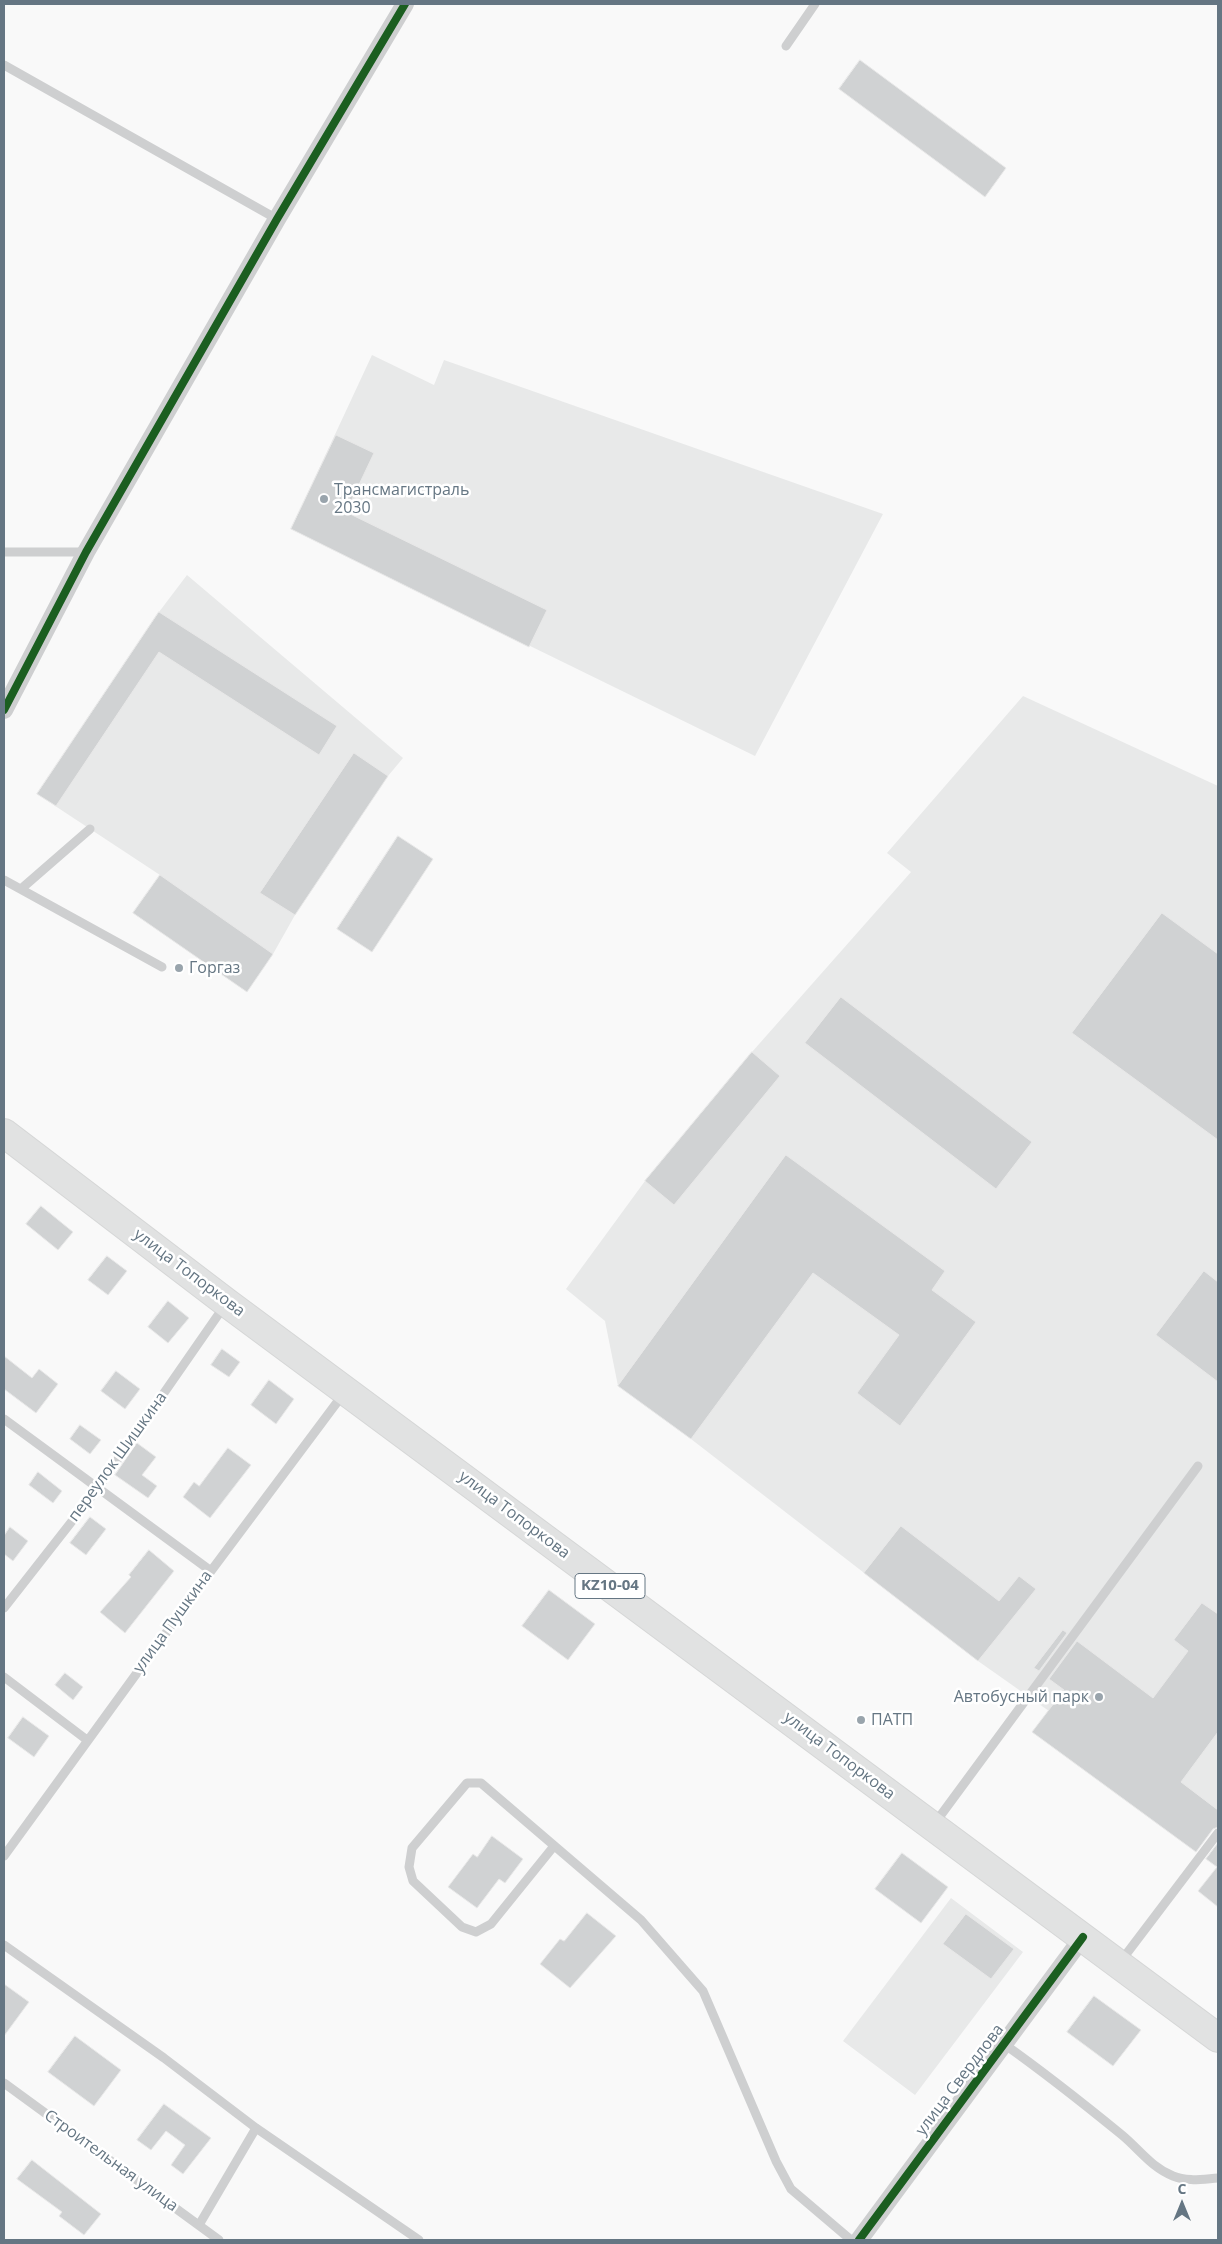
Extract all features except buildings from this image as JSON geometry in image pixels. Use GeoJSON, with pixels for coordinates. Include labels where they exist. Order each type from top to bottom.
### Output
{"type":"FeatureCollection","features":[{"type":"Feature","properties":{"kind":"highway","name":"улица Топоркова"},"geometry":{"type":"LineString","coordinates":[[4,1133],[227,1303],[1218,2038]]}},
{"type":"Feature","properties":{"kind":"street"},"geometry":{"type":"LineString","coordinates":[[4,710],[86,552],[277,219],[405,4]]}},
{"type":"Feature","properties":{"kind":"street","name":"улица Свердлова"},"geometry":{"type":"LineString","coordinates":[[858,2240],[1083,1937]]}},
{"type":"Feature","properties":{"kind":"lane"},"geometry":{"type":"LineString","coordinates":[[786,46],[815,4]]}},
{"type":"Feature","properties":{"kind":"lane"},"geometry":{"type":"LineString","coordinates":[[4,66],[277,219]]}},
{"type":"Feature","properties":{"kind":"lane"},"geometry":{"type":"LineString","coordinates":[[4,552],[86,552]]}},
{"type":"Feature","properties":{"kind":"lane"},"geometry":{"type":"LineString","coordinates":[[21,889],[90,829]]}},
{"type":"Feature","properties":{"kind":"lane"},"geometry":{"type":"LineString","coordinates":[[4,880],[162,967]]}},
{"type":"Feature","properties":{"kind":"lane","name":"переулок Шишкина"},"geometry":{"type":"LineString","coordinates":[[4,1608],[98,1488],[227,1303]]}},
{"type":"Feature","properties":{"kind":"lane","name":"улица Пушкина"},"geometry":{"type":"LineString","coordinates":[[4,1856],[86,1740],[346,1390]]}},
{"type":"Feature","properties":{"kind":"lane"},"geometry":{"type":"LineString","coordinates":[[4,1419],[211,1571]]}},
{"type":"Feature","properties":{"kind":"lane"},"geometry":{"type":"LineString","coordinates":[[933,1826],[1198,1466]]}},
{"type":"Feature","properties":{"kind":"lane"},"geometry":{"type":"LineString","coordinates":[[4,1677],[86,1740]]}},
{"type":"Feature","properties":{"kind":"lane"},"geometry":{"type":"LineString","coordinates":[[554,1846],[491,1924],[476,1932],[462,1927],[413,1881],[410,1866],[412,1848],[467,1783],[481,1783],[641,1920],[703,1991],[776,2161],[791,2189],[850,2240]]}},
{"type":"Feature","properties":{"kind":"lane"},"geometry":{"type":"LineString","coordinates":[[1119,1964],[1218,1833]]}},
{"type":"Feature","properties":{"kind":"lane"},"geometry":{"type":"LineString","coordinates":[[4,1945],[164,2058],[256,2128],[419,2240]]}},
{"type":"Feature","properties":{"kind":"lane"},"geometry":{"type":"LineString","coordinates":[[1004,2044],[1053,2078],[1126,2138],[1152,2165],[1174,2176],[1195,2180],[1218,2178]]}},
{"type":"Feature","properties":{"kind":"lane","name":"Строительная улица"},"geometry":{"type":"LineString","coordinates":[[4,2082],[219,2240]]}},
{"type":"Feature","properties":{"kind":"lane"},"geometry":{"type":"LineString","coordinates":[[199,2226],[256,2128]]}},
{"type":"Feature","properties":{"kind":"shaded area"},"geometry":{"type":"Polygon","coordinates":[[[372,355],[434,385],[444,360],[883,514],[755,756],[291,529],[372,355]]]}},
{"type":"Feature","properties":{"kind":"shaded area"},"geometry":{"type":"Polygon","coordinates":[[[187,575],[403,758],[388,776],[295,915],[273,954],[247,992],[133,913],[160,875],[37,794],[159,612],[187,575]]]}},
{"type":"Feature","properties":{"kind":"shaded area","name":"Автобусный парк"},"geometry":{"type":"Polygon","coordinates":[[[1023,696],[1218,786],[1218,1810],[1107,1728],[1079,1765],[1032,1732],[1049,1711],[978,1661],[691,1439],[618,1386],[605,1321],[566,1289],[645,1181],[752,1052],[911,872],[887,853],[1023,696]]]}},
{"type":"Feature","properties":{"kind":"shaded area"},"geometry":{"type":"Polygon","coordinates":[[[951,1898],[1023,1952],[915,2095],[843,2041],[951,1898]]]}},
{"type":"Feature","properties":{"kind":"cycle path"},"geometry":{"type":"LineString","coordinates":[[4,710],[86,552],[277,219],[405,4]]}},
{"type":"Feature","properties":{"kind":"cycle path"},"geometry":{"type":"LineString","coordinates":[[859,2240],[1083,1937]]}},
{"type":"Feature","properties":{"kind":"place","name":"Трансмагистраль 2030"},"geometry":{"type":"Point","coordinates":[324,499]}},
{"type":"Feature","properties":{"kind":"place","name":"Горгаз"},"geometry":{"type":"Point","coordinates":[179,968]}},
{"type":"Feature","properties":{"kind":"place","name":"Автобусный парк"},"geometry":{"type":"Point","coordinates":[1099,1697]}},
{"type":"Feature","properties":{"kind":"place","name":"ПАТП"},"geometry":{"type":"Point","coordinates":[861,1720]}}]}
